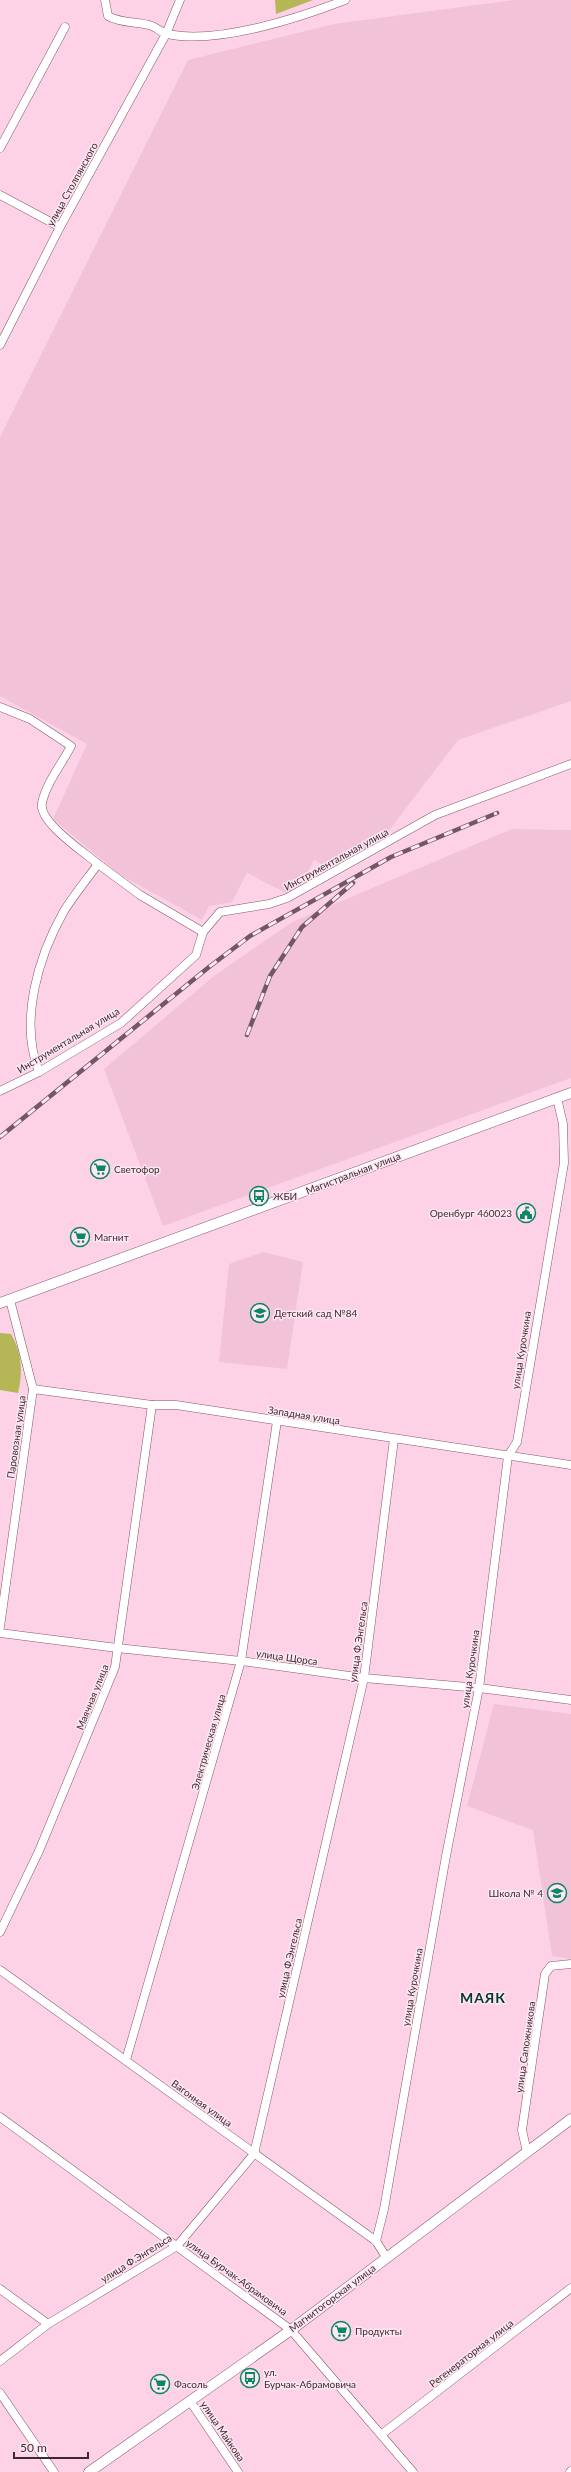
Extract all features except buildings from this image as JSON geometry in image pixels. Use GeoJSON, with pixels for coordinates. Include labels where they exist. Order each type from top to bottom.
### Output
{"type":"FeatureCollection","features":[{"type":"Feature","properties":{"kind":"street"},"geometry":{"type":"LineString","coordinates":[[105,0],[108,16],[118,22],[151,26],[166,34],[191,37],[236,30],[308,13],[345,0]]}},
{"type":"Feature","properties":{"kind":"street","name":"улица Столпянского"},"geometry":{"type":"LineString","coordinates":[[0,346],[60,227],[166,34],[180,0]]}},
{"type":"Feature","properties":{"kind":"street"},"geometry":{"type":"LineString","coordinates":[[0,148],[65,27]]}},
{"type":"Feature","properties":{"kind":"street"},"geometry":{"type":"LineString","coordinates":[[0,195],[60,227]]}},
{"type":"Feature","properties":{"kind":"street"},"geometry":{"type":"LineString","coordinates":[[0,707],[30,719],[72,746],[44,795],[43,812],[51,825],[98,864],[140,895],[204,932]]}},
{"type":"Feature","properties":{"kind":"street","name":"Инструментальная улица"},"geometry":{"type":"LineString","coordinates":[[0,1091],[39,1072],[121,1023],[196,955],[204,932],[220,912],[269,904],[287,898],[435,815],[571,764]]}},
{"type":"Feature","properties":{"kind":"street"},"geometry":{"type":"LineString","coordinates":[[39,1072],[32,1053],[30,1026],[37,982],[52,935],[65,910],[98,864]]}},
{"type":"Feature","properties":{"kind":"street","name":"Магистральная улица"},"geometry":{"type":"LineString","coordinates":[[0,1303],[571,1093]]}},
{"type":"Feature","properties":{"kind":"street","name":"улица Курочкина"},"geometry":{"type":"LineString","coordinates":[[376,2241],[384,2209],[446,1856],[479,1688],[508,1456],[517,1442],[564,1163],[563,1124],[557,1098]]}},
{"type":"Feature","properties":{"kind":"street","name":"Паровозная улица"},"geometry":{"type":"LineString","coordinates":[[0,1627],[33,1389],[10,1300]]}},
{"type":"Feature","properties":{"kind":"street","name":"Западная улица"},"geometry":{"type":"LineString","coordinates":[[33,1389],[152,1405],[176,1405],[571,1465]]}},
{"type":"Feature","properties":{"kind":"street","name":"Маячная улица"},"geometry":{"type":"LineString","coordinates":[[0,1932],[42,1844],[115,1667],[152,1405]]}},
{"type":"Feature","properties":{"kind":"street","name":"Электрическая улица"},"geometry":{"type":"LineString","coordinates":[[126,2060],[241,1660],[277,1421]]}},
{"type":"Feature","properties":{"kind":"street","name":"улица Ф.Энгельса"},"geometry":{"type":"LineString","coordinates":[[0,2361],[48,2324],[177,2246],[254,2154],[364,1678],[394,1439]]}},
{"type":"Feature","properties":{"kind":"street","name":"улица Щорса"},"geometry":{"type":"LineString","coordinates":[[0,1633],[117,1648],[241,1660],[364,1678],[479,1688],[571,1700]]}},
{"type":"Feature","properties":{"kind":"street","name":"улица Сапожникова"},"geometry":{"type":"LineString","coordinates":[[527,2152],[522,2130],[546,1974],[551,1966],[571,1964]]}},
{"type":"Feature","properties":{"kind":"street","name":"Вагонная улица"},"geometry":{"type":"LineString","coordinates":[[0,1970],[376,2241],[386,2257]]}},
{"type":"Feature","properties":{"kind":"street","name":"улица Бурчак-Абрамовича"},"geometry":{"type":"LineString","coordinates":[[0,2117],[291,2330],[382,2434],[413,2472]]}},
{"type":"Feature","properties":{"kind":"street","name":"Магнитогорская улица"},"geometry":{"type":"LineString","coordinates":[[89,2472],[291,2330],[571,2119]]}},
{"type":"Feature","properties":{"kind":"street","name":"Регенераторная улица"},"geometry":{"type":"LineString","coordinates":[[382,2434],[571,2288]]}},
{"type":"Feature","properties":{"kind":"street"},"geometry":{"type":"LineString","coordinates":[[0,2289],[48,2324]]}},
{"type":"Feature","properties":{"kind":"street"},"geometry":{"type":"LineString","coordinates":[[0,2393],[54,2472]]}},
{"type":"Feature","properties":{"kind":"street","name":"улица Майкова"},"geometry":{"type":"LineString","coordinates":[[190,2401],[238,2472]]}},
{"type":"Feature","properties":{"kind":"shaded area"},"geometry":{"type":"Polygon","coordinates":[[[275,0],[313,0],[276,14],[275,0]]]}},
{"type":"Feature","properties":{"kind":"shaded area"},"geometry":{"type":"Polygon","coordinates":[[[513,0],[571,0],[571,701],[458,740],[381,841],[330,869],[314,860],[299,888],[286,893],[247,873],[232,902],[209,906],[202,920],[119,874],[53,819],[87,744],[0,696],[0,437],[188,60],[334,24],[513,0]]]}},
{"type":"Feature","properties":{"kind":"shaded area"},"geometry":{"type":"Polygon","coordinates":[[[512,829],[571,830],[571,1078],[163,1226],[104,1069],[214,976],[292,922],[512,829]]]}},
{"type":"Feature","properties":{"kind":"shaded area","name":"Детский сад №84"},"geometry":{"type":"Polygon","coordinates":[[[263,1252],[303,1262],[287,1369],[219,1362],[229,1264],[263,1252]]]}},
{"type":"Feature","properties":{"kind":"shaded area"},"geometry":{"type":"Polygon","coordinates":[[[0,1333],[11,1334],[15,1341],[21,1370],[18,1393],[0,1390],[0,1333]]]}},
{"type":"Feature","properties":{"kind":"shaded area","name":"Школа № 4"},"geometry":{"type":"Polygon","coordinates":[[[494,1704],[571,1714],[571,1959],[552,1956],[533,1830],[467,1806],[494,1704]]]}},
{"type":"Feature","properties":{"kind":"railway"},"geometry":{"type":"LineString","coordinates":[[0,1137],[209,967],[250,936],[391,857],[497,813]]}},
{"type":"Feature","properties":{"kind":"railway"},"geometry":{"type":"LineString","coordinates":[[247,1035],[270,976],[302,927],[353,883]]}},
{"type":"Feature","properties":{"kind":"place","name":"Светофор"},"geometry":{"type":"Point","coordinates":[100,1169]}},
{"type":"Feature","properties":{"kind":"place","name":"ЖБИ"},"geometry":{"type":"Point","coordinates":[259,1196]}},
{"type":"Feature","properties":{"kind":"place","name":"Оренбург 460023"},"geometry":{"type":"Point","coordinates":[526,1213]}},
{"type":"Feature","properties":{"kind":"place","name":"Магнит"},"geometry":{"type":"Point","coordinates":[80,1237]}},
{"type":"Feature","properties":{"kind":"place","name":"Детский сад №84"},"geometry":{"type":"Point","coordinates":[260,1313]}},
{"type":"Feature","properties":{"kind":"place","name":"Школа № 4"},"geometry":{"type":"Point","coordinates":[557,1893]}},
{"type":"Feature","properties":{"kind":"place","name":"Продукты"},"geometry":{"type":"Point","coordinates":[341,2331]}},
{"type":"Feature","properties":{"kind":"place","name":"ул. Бурчак-Абрамовича"},"geometry":{"type":"Point","coordinates":[250,2378]}},
{"type":"Feature","properties":{"kind":"place","name":"Фасоль"},"geometry":{"type":"Point","coordinates":[160,2384]}},
{"type":"Feature","properties":{"kind":"district","name":"МАЯК"},"geometry":{"type":"Point","coordinates":[483,1997]}}]}
